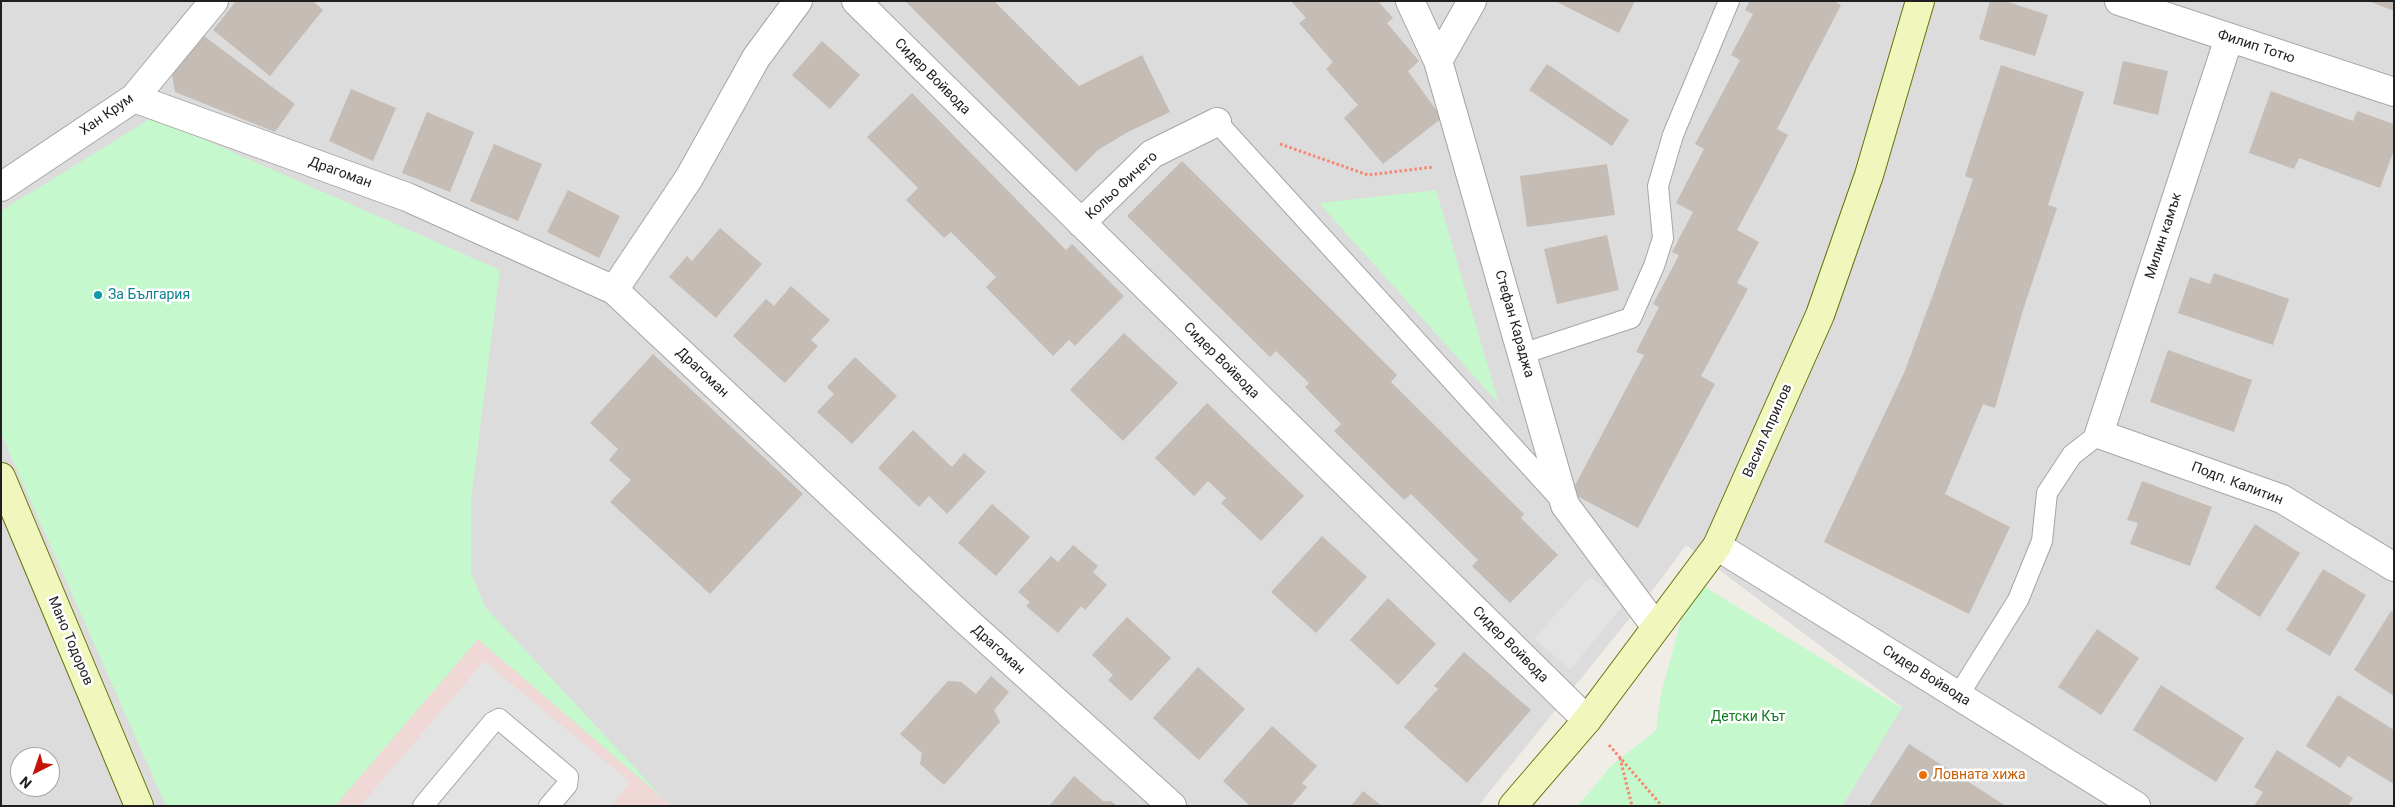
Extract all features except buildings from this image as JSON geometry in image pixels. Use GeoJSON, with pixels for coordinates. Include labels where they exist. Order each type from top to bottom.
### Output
{"type":"FeatureCollection","features":[{"type":"Feature","properties":{"kind":"street","name":"Хан Крум"},"geometry":{"type":"LineString","coordinates":[[1,187],[134,98],[214,1]]}},
{"type":"Feature","properties":{"kind":"street"},"geometry":{"type":"LineString","coordinates":[[614,290],[689,178],[756,58],[798,1]]}},
{"type":"Feature","properties":{"kind":"street","name":"Сидер Войвода"},"geometry":{"type":"LineString","coordinates":[[856,1],[1587,720]]}},
{"type":"Feature","properties":{"kind":"street","name":"Стефан Караджа"},"geometry":{"type":"LineString","coordinates":[[1410,1],[1438,61],[1565,505],[1656,627]]}},
{"type":"Feature","properties":{"kind":"street"},"geometry":{"type":"LineString","coordinates":[[1438,61],[1472,1]]}},
{"type":"Feature","properties":{"kind":"street","name":"Васил Априлов"},"geometry":{"type":"LineString","coordinates":[[1513,806],[1587,720],[1717,546],[1820,315],[1869,175],[1920,1]]}},
{"type":"Feature","properties":{"kind":"street","name":"Филип Тотю"},"geometry":{"type":"LineString","coordinates":[[2119,1],[2394,92]]}},
{"type":"Feature","properties":{"kind":"street","name":"Милин камък"},"geometry":{"type":"LineString","coordinates":[[2099,434],[2229,38]]}},
{"type":"Feature","properties":{"kind":"street","name":"Драгоман"},"geometry":{"type":"LineString","coordinates":[[134,98],[407,197],[614,290],[961,616],[1172,806]]}},
{"type":"Feature","properties":{"kind":"street","name":"Кольо Фичето"},"geometry":{"type":"LineString","coordinates":[[1081,223],[1152,154],[1217,122]]}},
{"type":"Feature","properties":{"kind":"street","name":"Подп. Калитин"},"geometry":{"type":"LineString","coordinates":[[2099,434],[2282,500],[2394,567]]}},
{"type":"Feature","properties":{"kind":"street","name":"Мано Тодоров"},"geometry":{"type":"LineString","coordinates":[[1,477],[139,806]]}},
{"type":"Feature","properties":{"kind":"street","name":"Сидер Войвода"},"geometry":{"type":"LineString","coordinates":[[1717,546],[2136,806]]}},
{"type":"Feature","properties":{"kind":"lane"},"geometry":{"type":"LineString","coordinates":[[1522,354],[1631,318],[1654,266],[1663,238],[1658,186],[1673,135],[1729,1]]}},
{"type":"Feature","properties":{"kind":"lane"},"geometry":{"type":"LineString","coordinates":[[1217,122],[1565,505]]}},
{"type":"Feature","properties":{"kind":"lane"},"geometry":{"type":"LineString","coordinates":[[1958,696],[2018,600],[2042,541],[2047,493],[2072,455],[2099,434]]}},
{"type":"Feature","properties":{"kind":"lane"},"geometry":{"type":"LineString","coordinates":[[423,806],[493,722],[499,719],[568,777],[567,785],[549,806]]}},
{"type":"Feature","properties":{"kind":"path"},"geometry":{"type":"LineString","coordinates":[[1274,142],[1368,175],[1468,162]]}},
{"type":"Feature","properties":{"kind":"path"},"geometry":{"type":"LineString","coordinates":[[1587,720],[1662,806]]}},
{"type":"Feature","properties":{"kind":"path"},"geometry":{"type":"LineString","coordinates":[[1619,757],[1632,806]]}},
{"type":"Feature","properties":{"kind":"shaded area"},"geometry":{"type":"Polygon","coordinates":[[[1,1],[2394,1],[2394,806],[1842,806],[1902,707],[1686,545],[1659,582],[1478,806],[1,806],[1,1]]]}},
{"type":"Feature","properties":{"kind":"shaded area"},"geometry":{"type":"Polygon","coordinates":[[[1590,577],[1625,603],[1570,670],[1534,638],[1590,577]]]}},
{"type":"Feature","properties":{"kind":"shaded area"},"geometry":{"type":"Polygon","coordinates":[[[478,638],[672,806],[335,806],[478,638]]]}},
{"type":"Feature","properties":{"kind":"shaded area"},"geometry":{"type":"Polygon","coordinates":[[[484,661],[630,782],[612,806],[360,806],[484,661]]]}},
{"type":"Feature","properties":{"kind":"green space"},"geometry":{"type":"Polygon","coordinates":[[[153,117],[500,270],[471,501],[471,573],[485,607],[664,799],[478,639],[335,806],[166,806],[1,434],[1,211],[153,117]]]}},
{"type":"Feature","properties":{"kind":"green space"},"geometry":{"type":"Polygon","coordinates":[[[1436,190],[1499,404],[1319,203],[1436,190]]]}},
{"type":"Feature","properties":{"kind":"green space","name":"Детски Кът"},"geometry":{"type":"Polygon","coordinates":[[[1692,579],[1902,708],[1842,806],[1578,806],[1610,767],[1656,730],[1661,694],[1692,579]]]}},
{"type":"Feature","properties":{"kind":"place","name":"За България"},"geometry":{"type":"Point","coordinates":[98,295]}},
{"type":"Feature","properties":{"kind":"place","name":"Ловната хижа"},"geometry":{"type":"Point","coordinates":[1923,775]}}]}
